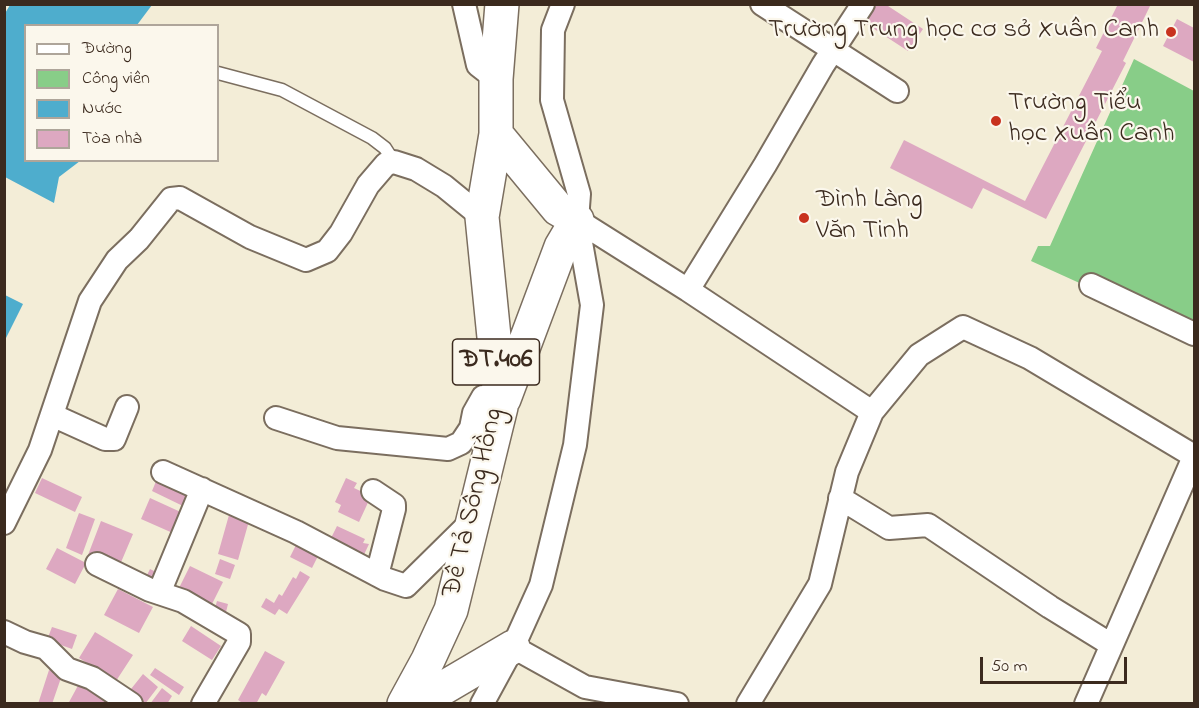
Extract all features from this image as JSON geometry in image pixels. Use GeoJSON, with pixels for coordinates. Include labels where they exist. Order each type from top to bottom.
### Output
{"type":"FeatureCollection","features":[{"type":"Feature","properties":{"kind":"main road","name":"Đê Tả Sông Hồng"},"geometry":{"type":"LineString","coordinates":[[404,704],[452,610],[501,407],[482,217],[496,134],[496,79],[502,4]]}},
{"type":"Feature","properties":{"kind":"main road"},"geometry":{"type":"LineString","coordinates":[[496,134],[558,209],[577,220],[561,246],[501,407]]}},
{"type":"Feature","properties":{"kind":"main road"},"geometry":{"type":"LineString","coordinates":[[416,704],[513,647]]}},
{"type":"Feature","properties":{"kind":"street"},"geometry":{"type":"LineString","coordinates":[[464,4],[478,65],[496,79]]}},
{"type":"Feature","properties":{"kind":"street"},"geometry":{"type":"LineString","coordinates":[[482,704],[513,647],[542,585],[575,445],[592,305],[577,220],[579,194],[552,100],[553,30],[563,4]]}},
{"type":"Feature","properties":{"kind":"street"},"geometry":{"type":"LineString","coordinates":[[762,4],[897,91]]}},
{"type":"Feature","properties":{"kind":"street"},"geometry":{"type":"LineString","coordinates":[[688,290],[813,82],[863,4]]}},
{"type":"Feature","properties":{"kind":"street"},"geometry":{"type":"LineString","coordinates":[[4,523],[40,450],[90,301],[117,260],[139,239],[171,199],[184,200],[250,237],[306,260],[327,251],[368,185],[386,164],[394,162],[416,169],[444,186],[482,217]]}},
{"type":"Feature","properties":{"kind":"street"},"geometry":{"type":"LineString","coordinates":[[577,220],[688,290],[872,412]]}},
{"type":"Feature","properties":{"kind":"street"},"geometry":{"type":"LineString","coordinates":[[1091,285],[1194,334]]}},
{"type":"Feature","properties":{"kind":"street"},"geometry":{"type":"LineString","coordinates":[[748,704],[820,584],[847,471],[872,412],[919,355],[963,327],[1030,358],[1194,456],[1110,644],[1086,704]]}},
{"type":"Feature","properties":{"kind":"street"},"geometry":{"type":"LineString","coordinates":[[276,418],[337,438],[448,449],[460,443],[471,428],[474,413],[483,397],[491,397],[501,407]]}},
{"type":"Feature","properties":{"kind":"street"},"geometry":{"type":"LineString","coordinates":[[52,415],[105,440],[114,439],[127,407]]}},
{"type":"Feature","properties":{"kind":"street"},"geometry":{"type":"LineString","coordinates":[[163,472],[296,532],[377,575],[406,586],[473,519]]}},
{"type":"Feature","properties":{"kind":"street"},"geometry":{"type":"LineString","coordinates":[[159,593],[202,489]]}},
{"type":"Feature","properties":{"kind":"street"},"geometry":{"type":"LineString","coordinates":[[373,491],[394,505],[377,575]]}},
{"type":"Feature","properties":{"kind":"street"},"geometry":{"type":"LineString","coordinates":[[840,498],[889,528],[928,525],[1050,607],[1110,644]]}},
{"type":"Feature","properties":{"kind":"street"},"geometry":{"type":"LineString","coordinates":[[97,564],[159,593],[183,601],[239,634],[239,642],[208,702]]}},
{"type":"Feature","properties":{"kind":"street"},"geometry":{"type":"LineString","coordinates":[[4,632],[25,642],[46,648],[67,669],[92,678],[131,704]]}},
{"type":"Feature","properties":{"kind":"street"},"geometry":{"type":"LineString","coordinates":[[513,647],[585,687],[676,704]]}},
{"type":"Feature","properties":{"kind":"lane"},"geometry":{"type":"LineString","coordinates":[[219,74],[282,90],[372,138],[385,148],[394,162]]}},
{"type":"Feature","properties":{"kind":"green space"},"geometry":{"type":"Polygon","coordinates":[[[1134,59],[1194,91],[1194,335],[1031,261],[1038,246],[1050,246],[1134,59]]]}},
{"type":"Feature","properties":{"kind":"water"},"geometry":{"type":"Polygon","coordinates":[[[10,5],[152,5],[138,24],[24,24],[24,162],[79,162],[59,177],[54,203],[5,177],[4,15],[10,5]]]}},
{"type":"Feature","properties":{"kind":"water"},"geometry":{"type":"Polygon","coordinates":[[[5,295],[23,304],[5,340],[5,295]]]}},
{"type":"Feature","properties":{"kind":"building"},"geometry":{"type":"Polygon","coordinates":[[[877,4],[885,4],[923,29],[908,51],[865,23],[877,4]]]}},
{"type":"Feature","properties":{"kind":"building"},"geometry":{"type":"Polygon","coordinates":[[[1118,4],[1151,4],[1123,61],[1126,63],[1046,219],[983,188],[972,209],[890,168],[904,140],[1025,201],[1102,51],[1096,48],[1118,4]]]}},
{"type":"Feature","properties":{"kind":"building"},"geometry":{"type":"Polygon","coordinates":[[[1177,19],[1194,28],[1194,62],[1163,46],[1177,19]]]}},
{"type":"Feature","properties":{"kind":"building"},"geometry":{"type":"Polygon","coordinates":[[[42,478],[82,497],[75,512],[35,493],[42,478]]]}},
{"type":"Feature","properties":{"kind":"building"},"geometry":{"type":"Polygon","coordinates":[[[346,478],[357,483],[354,488],[371,496],[359,522],[338,512],[341,505],[335,502],[346,478]]]}},
{"type":"Feature","properties":{"kind":"building"},"geometry":{"type":"Polygon","coordinates":[[[157,479],[191,496],[185,507],[152,491],[157,479]]]}},
{"type":"Feature","properties":{"kind":"building"},"geometry":{"type":"Polygon","coordinates":[[[150,498],[185,514],[175,534],[141,519],[150,498]]]}},
{"type":"Feature","properties":{"kind":"building"},"geometry":{"type":"Polygon","coordinates":[[[79,513],[95,519],[82,555],[66,548],[79,513]]]}},
{"type":"Feature","properties":{"kind":"building"},"geometry":{"type":"Polygon","coordinates":[[[229,515],[249,521],[238,560],[218,554],[229,515]]]}},
{"type":"Feature","properties":{"kind":"building"},"geometry":{"type":"Polygon","coordinates":[[[101,521],[133,534],[119,567],[88,555],[101,521]]]}},
{"type":"Feature","properties":{"kind":"building"},"geometry":{"type":"Polygon","coordinates":[[[337,526],[365,539],[363,543],[369,544],[361,561],[331,538],[337,526]]]}},
{"type":"Feature","properties":{"kind":"building"},"geometry":{"type":"Polygon","coordinates":[[[300,537],[320,552],[312,568],[290,557],[300,537]]]}},
{"type":"Feature","properties":{"kind":"building"},"geometry":{"type":"Polygon","coordinates":[[[57,548],[86,563],[75,584],[46,569],[57,548]]]}},
{"type":"Feature","properties":{"kind":"building"},"geometry":{"type":"Polygon","coordinates":[[[220,559],[235,565],[230,579],[215,574],[220,559]]]}},
{"type":"Feature","properties":{"kind":"building"},"geometry":{"type":"Polygon","coordinates":[[[190,566],[223,582],[211,606],[178,590],[190,566]]]}},
{"type":"Feature","properties":{"kind":"building"},"geometry":{"type":"Polygon","coordinates":[[[150,569],[164,576],[143,583],[150,569]]]}},
{"type":"Feature","properties":{"kind":"building"},"geometry":{"type":"Polygon","coordinates":[[[300,571],[310,577],[287,614],[279,609],[275,615],[261,607],[266,598],[274,603],[279,594],[282,596],[293,577],[296,579],[300,571]]]}},
{"type":"Feature","properties":{"kind":"building"},"geometry":{"type":"Polygon","coordinates":[[[118,589],[153,607],[139,633],[104,615],[118,589]]]}},
{"type":"Feature","properties":{"kind":"building"},"geometry":{"type":"Polygon","coordinates":[[[217,601],[228,604],[225,616],[214,612],[217,601]]]}},
{"type":"Feature","properties":{"kind":"building"},"geometry":{"type":"Polygon","coordinates":[[[191,626],[221,646],[212,660],[182,641],[191,626]]]}},
{"type":"Feature","properties":{"kind":"building"},"geometry":{"type":"Polygon","coordinates":[[[52,627],[77,635],[72,649],[47,640],[52,627]]]}},
{"type":"Feature","properties":{"kind":"building"},"geometry":{"type":"Polygon","coordinates":[[[95,632],[133,655],[116,681],[79,658],[95,632]]]}},
{"type":"Feature","properties":{"kind":"building"},"geometry":{"type":"Polygon","coordinates":[[[265,651],[285,662],[266,696],[262,693],[256,704],[244,704],[238,700],[265,651]]]}},
{"type":"Feature","properties":{"kind":"building"},"geometry":{"type":"Polygon","coordinates":[[[155,668],[184,687],[179,695],[150,675],[155,668]]]}},
{"type":"Feature","properties":{"kind":"building"},"geometry":{"type":"Polygon","coordinates":[[[49,670],[62,675],[52,704],[38,704],[49,670]]]}},
{"type":"Feature","properties":{"kind":"building"},"geometry":{"type":"Polygon","coordinates":[[[143,674],[158,687],[145,704],[139,704],[127,694],[143,674]]]}},
{"type":"Feature","properties":{"kind":"building"},"geometry":{"type":"Polygon","coordinates":[[[81,680],[109,695],[104,704],[68,704],[81,680]]]}},
{"type":"Feature","properties":{"kind":"building"},"geometry":{"type":"Polygon","coordinates":[[[162,688],[172,696],[167,704],[150,704],[162,688]]]}},
{"type":"Feature","properties":{"kind":"place","name":"Trường Trung học cơ sở Xuân Canh"},"geometry":{"type":"Point","coordinates":[1171,32]}},
{"type":"Feature","properties":{"kind":"place","name":"Trường Tiểu học Xuân Canh"},"geometry":{"type":"Point","coordinates":[996,121]}},
{"type":"Feature","properties":{"kind":"place","name":"Đình Làng Văn Tinh"},"geometry":{"type":"Point","coordinates":[804,218]}}]}
